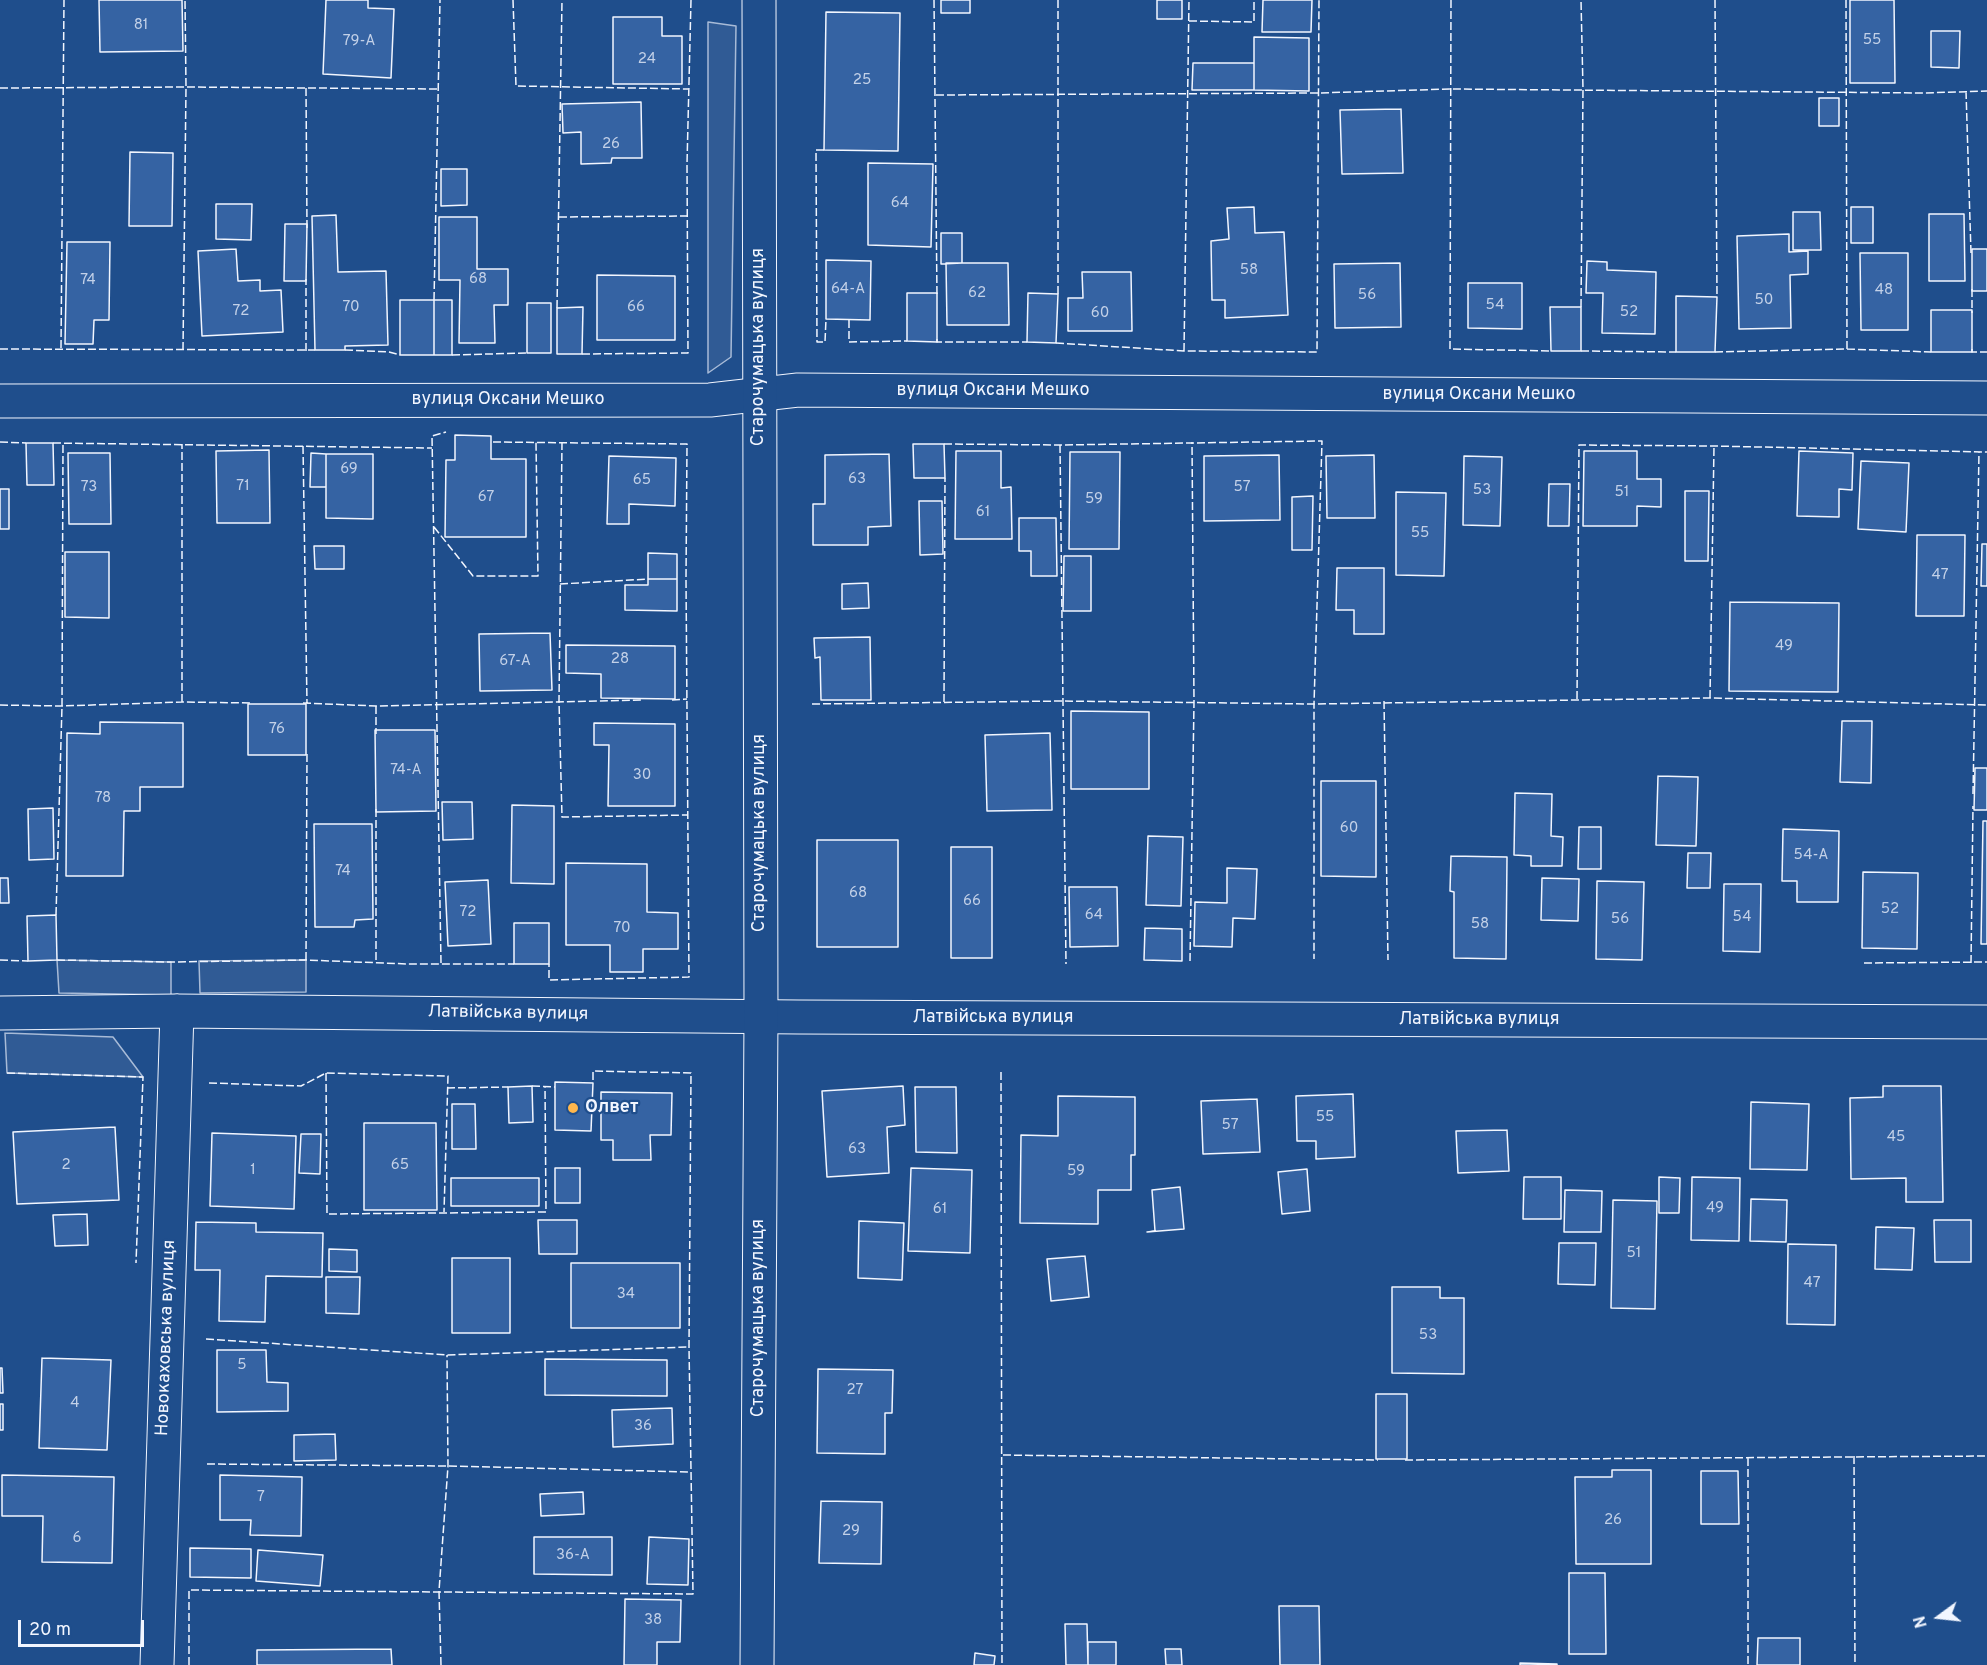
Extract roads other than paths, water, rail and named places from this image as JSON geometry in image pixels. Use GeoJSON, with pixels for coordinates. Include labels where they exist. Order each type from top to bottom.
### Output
{"type":"FeatureCollection","features":[{"type":"Feature","properties":{"kind":"street","name":"Старочумацька вулиця"},"geometry":{"type":"LineString","coordinates":[[758,1665],[761,1016],[759,0]]}},
{"type":"Feature","properties":{"kind":"street","name":"вулиця Оксани Мешко"},"geometry":{"type":"LineString","coordinates":[[0,401],[710,400],[798,390],[1987,398]]}},
{"type":"Feature","properties":{"kind":"street","name":"Латвійська вулиця"},"geometry":{"type":"LineString","coordinates":[[0,1013],[177,1011],[1987,1022]]}},
{"type":"Feature","properties":{"kind":"street","name":"Новокаховська вулиця"},"geometry":{"type":"LineString","coordinates":[[157,1665],[177,1011]]}},
{"type":"Feature","properties":{"kind":"place","name":"Олвет"},"geometry":{"type":"Point","coordinates":[573,1108]}}]}
